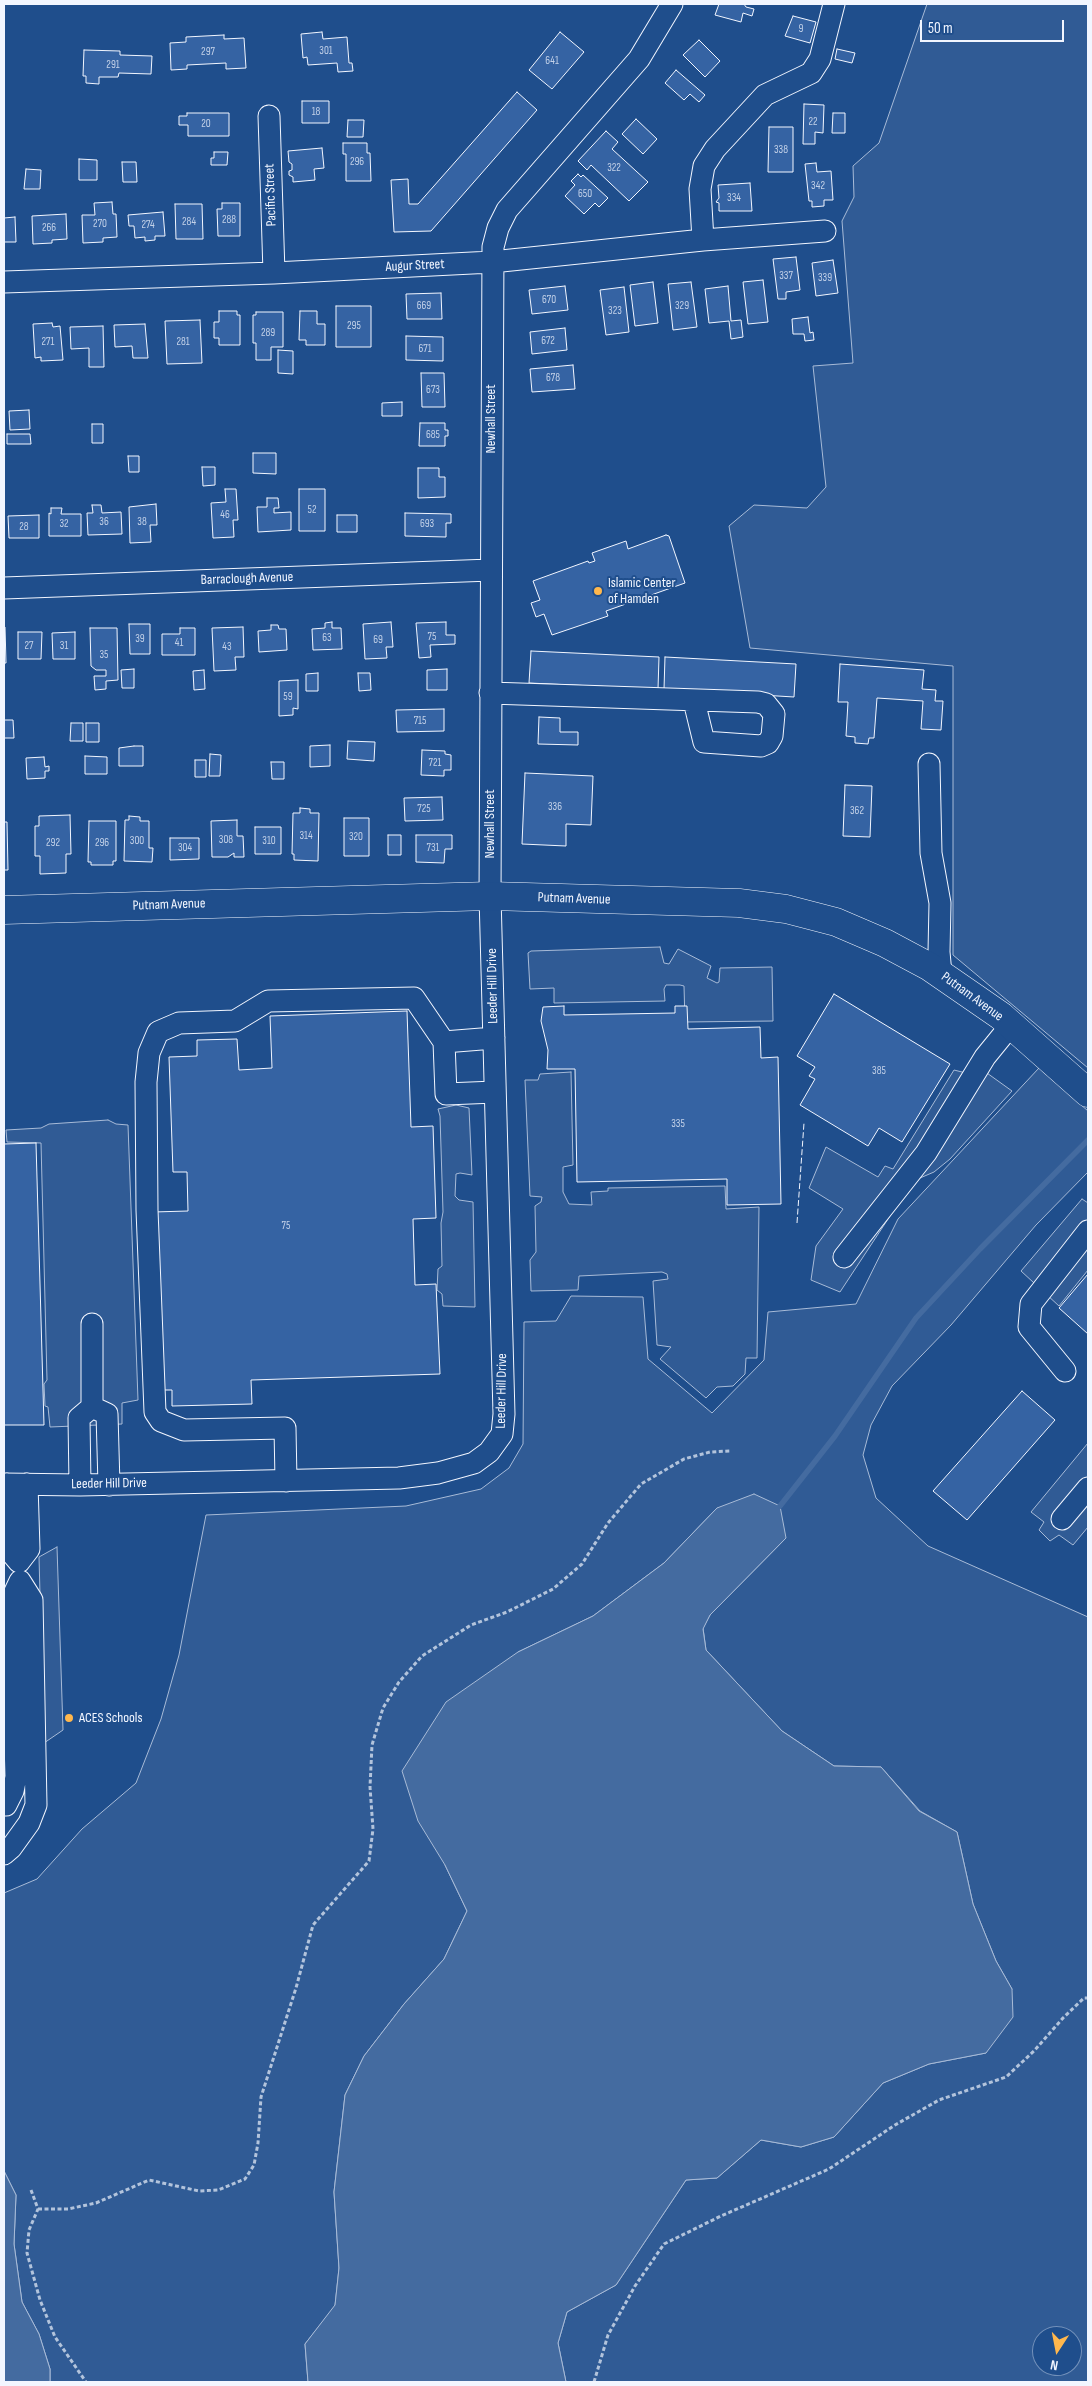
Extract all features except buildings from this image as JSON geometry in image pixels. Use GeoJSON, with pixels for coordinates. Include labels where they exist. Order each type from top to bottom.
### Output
{"type":"FeatureCollection","features":[{"type":"Feature","properties":{"kind":"main road","name":"Putnam Avenue"},"geometry":{"type":"LineString","coordinates":[[4,910],[490,896],[739,903],[786,909],[844,926],[885,943],[941,974],[1011,1025],[1088,1093]]}},
{"type":"Feature","properties":{"kind":"street","name":"Newhall Street"},"geometry":{"type":"LineString","coordinates":[[490,896],[492,262],[498,228],[507,210],[639,58],[672,4]]}},
{"type":"Feature","properties":{"kind":"street"},"geometry":{"type":"LineString","coordinates":[[703,240],[700,189],[704,166],[715,149],[766,95],[811,73],[820,59],[834,4]]}},
{"type":"Feature","properties":{"kind":"street","name":"Pacific Street"},"geometry":{"type":"LineString","coordinates":[[269,116],[274,273]]}},
{"type":"Feature","properties":{"kind":"street","name":"Augur Street"},"geometry":{"type":"LineString","coordinates":[[4,282],[274,273],[492,262],[703,240],[825,231]]}},
{"type":"Feature","properties":{"kind":"street","name":"Barraclough Avenue"},"geometry":{"type":"LineString","coordinates":[[4,588],[490,570]]}},
{"type":"Feature","properties":{"kind":"street"},"geometry":{"type":"LineString","coordinates":[[490,693],[694,701]]}},
{"type":"Feature","properties":{"kind":"street"},"geometry":{"type":"LineString","coordinates":[[929,764],[931,853],[940,903],[939,952],[941,974]]}},
{"type":"Feature","properties":{"kind":"street","name":"Leeder Hill Drive"},"geometry":{"type":"LineString","coordinates":[[12,1484],[109,1485],[399,1478],[438,1473],[474,1463],[489,1452],[502,1434],[504,1414],[490,896]]}},
{"type":"Feature","properties":{"kind":"street"},"geometry":{"type":"LineString","coordinates":[[286,1481],[285,1428],[184,1430],[162,1421],[155,1412],[146,1210],[146,1082],[149,1053],[158,1032],[178,1023],[235,1021],[268,1001],[414,998],[444,1042],[446,1094],[495,1092]]}},
{"type":"Feature","properties":{"kind":"street"},"geometry":{"type":"LineString","coordinates":[[844,1257],[926,1154],[986,1057],[1011,1025]]}},
{"type":"Feature","properties":{"kind":"street"},"geometry":{"type":"LineString","coordinates":[[444,1042],[494,1038]]}},
{"type":"Feature","properties":{"kind":"street"},"geometry":{"type":"LineString","coordinates":[[1065,1370],[1029,1327],[1030,1304],[1088,1231]]}},
{"type":"Feature","properties":{"kind":"street"},"geometry":{"type":"LineString","coordinates":[[80,1485],[79,1418],[92,1407],[92,1324]]}},
{"type":"Feature","properties":{"kind":"street"},"geometry":{"type":"LineString","coordinates":[[92,1407],[107,1414],[109,1485]]}},
{"type":"Feature","properties":{"kind":"street"},"geometry":{"type":"LineString","coordinates":[[4,1805],[6,1805],[13,1791],[16,1777],[11,1600],[12,1572],[8,1549],[12,1484]]}},
{"type":"Feature","properties":{"kind":"street"},"geometry":{"type":"LineString","coordinates":[[1062,1519],[1088,1488]]}},
{"type":"Feature","properties":{"kind":"street"},"geometry":{"type":"LineString","coordinates":[[4,1854],[11,1848],[29,1823],[36,1805],[32,1600],[12,1572]]}},
{"type":"Feature","properties":{"kind":"path"},"geometry":{"type":"LineString","coordinates":[[38,2209],[68,2209],[96,2203],[150,2180],[199,2191],[218,2190],[245,2179],[254,2165],[257,2150],[261,2097],[282,2034],[312,1925],[369,1861],[372,1829],[370,1787],[372,1745],[383,1708],[399,1682],[422,1656],[471,1625],[507,1612],[553,1589],[582,1564],[608,1523],[642,1484],[684,1459],[710,1452],[730,1452]]}},
{"type":"Feature","properties":{"kind":"path"},"geometry":{"type":"LineString","coordinates":[[594,2382],[608,2335],[634,2286],[664,2244],[721,2216],[829,2170],[895,2125],[939,2100],[1006,2078],[1034,2051],[1063,2018],[1084,1998],[1088,1998]]}},
{"type":"Feature","properties":{"kind":"path"},"geometry":{"type":"LineString","coordinates":[[31,2190],[38,2209],[29,2230],[27,2253],[40,2300],[55,2337],[86,2382]]}},
{"type":"Feature","properties":{"kind":"shaded area"},"geometry":{"type":"Polygon","coordinates":[[[927,4],[1088,4],[1088,1068],[953,955],[953,666],[750,648],[729,526],[754,505],[807,508],[826,487],[813,366],[853,363],[842,221],[854,197],[853,166],[879,143],[927,4]]]}},
{"type":"Feature","properties":{"kind":"shaded area"},"geometry":{"type":"Polygon","coordinates":[[[660,947],[664,963],[669,964],[678,949],[711,966],[707,978],[717,983],[719,982],[720,968],[772,967],[773,1021],[685,1022],[684,986],[680,985],[666,985],[664,989],[665,1001],[554,1003],[554,988],[530,989],[528,953],[531,951],[660,947]]]}},
{"type":"Feature","properties":{"kind":"shaded area"},"geometry":{"type":"Polygon","coordinates":[[[973,1063],[1012,1091],[950,1159],[934,1172],[913,1181],[840,1292],[811,1280],[816,1246],[843,1209],[809,1188],[826,1147],[878,1177],[885,1166],[893,1169],[954,1070],[966,1073],[973,1063]]]}},
{"type":"Feature","properties":{"kind":"shaded area"},"geometry":{"type":"Polygon","coordinates":[[[1039,1068],[1088,1111],[1088,1172],[1036,1225],[951,1325],[892,1386],[871,1425],[863,1455],[876,1498],[928,1546],[1088,1617],[1088,2382],[566,2382],[558,2343],[567,2312],[616,2285],[686,2180],[717,2178],[761,2140],[801,2147],[834,2137],[883,2083],[929,2064],[986,2053],[1012,1989],[996,1961],[973,1904],[957,1832],[920,1811],[881,1767],[834,1766],[782,1731],[706,1650],[703,1628],[710,1615],[786,1538],[717,1508],[664,1563],[593,1616],[518,1652],[445,1865],[467,1911],[444,1959],[404,2004],[364,2056],[345,2095],[334,2192],[339,2268],[335,2306],[305,2344],[308,2382],[50,2382],[50,2369],[39,2334],[22,2302],[14,2244],[16,2195],[4,2171],[4,1893],[37,1879],[82,1829],[136,1783],[161,1719],[179,1655],[206,1515],[406,1506],[481,1489],[509,1468],[523,1444],[524,1322],[556,1321],[571,1296],[643,1297],[648,1359],[712,1413],[764,1360],[768,1312],[856,1304],[898,1219],[1039,1068]]]}},
{"type":"Feature","properties":{"kind":"shaded area"},"geometry":{"type":"Polygon","coordinates":[[[571,1072],[573,1165],[563,1167],[563,1192],[569,1204],[592,1205],[591,1192],[608,1191],[608,1188],[725,1186],[726,1209],[759,1207],[757,1358],[746,1358],[745,1374],[733,1386],[717,1387],[706,1398],[660,1359],[671,1347],[657,1345],[653,1281],[668,1279],[667,1274],[662,1272],[579,1276],[578,1290],[531,1291],[530,1260],[536,1252],[535,1206],[541,1202],[542,1197],[530,1196],[525,1080],[538,1080],[540,1074],[571,1072]]]}},
{"type":"Feature","properties":{"kind":"shaded area"},"geometry":{"type":"Polygon","coordinates":[[[456,1105],[469,1108],[472,1175],[456,1174],[455,1196],[459,1200],[473,1202],[475,1307],[443,1306],[442,1294],[437,1290],[438,1269],[442,1266],[441,1223],[443,1212],[440,1116],[438,1109],[456,1105]]]}},
{"type":"Feature","properties":{"kind":"shaded area"},"geometry":{"type":"Polygon","coordinates":[[[108,1120],[116,1124],[128,1125],[138,1400],[122,1403],[122,1424],[50,1427],[48,1407],[45,1406],[44,1384],[47,1380],[41,1143],[7,1142],[6,1130],[41,1128],[49,1124],[108,1120]]]}},
{"type":"Feature","properties":{"kind":"shaded area"},"geometry":{"type":"Polygon","coordinates":[[[1082,1199],[1088,1203],[1088,1270],[1059,1306],[1021,1271],[1082,1199]]]}},
{"type":"Feature","properties":{"kind":"shaded area"},"geometry":{"type":"Polygon","coordinates":[[[1088,1443],[1088,1527],[1073,1545],[1059,1535],[1050,1541],[1039,1530],[1044,1522],[1031,1512],[1088,1443]]]}},
{"type":"Feature","properties":{"kind":"shaded area"},"geometry":{"type":"Polygon","coordinates":[[[754,1494],[780,1506],[786,1538],[710,1615],[703,1629],[706,1650],[782,1731],[834,1766],[881,1767],[919,1811],[957,1832],[973,1904],[996,1961],[1012,1989],[1013,2017],[986,2053],[929,2064],[883,2083],[834,2137],[801,2147],[761,2140],[717,2178],[686,2180],[616,2285],[567,2312],[558,2343],[566,2382],[308,2382],[305,2344],[335,2305],[339,2268],[334,2192],[345,2095],[364,2056],[404,2004],[444,1959],[467,1911],[445,1865],[418,1821],[402,1771],[446,1702],[518,1652],[593,1616],[664,1563],[717,1508],[754,1494]]]}},
{"type":"Feature","properties":{"kind":"shaded area"},"geometry":{"type":"Polygon","coordinates":[[[57,1547],[63,1730],[44,1743],[39,1557],[57,1547]]]}},
{"type":"Feature","properties":{"kind":"shaded area"},"geometry":{"type":"Polygon","coordinates":[[[4,2171],[16,2195],[14,2244],[22,2302],[39,2334],[50,2369],[50,2382],[4,2382],[4,2171]]]}},
{"type":"Feature","properties":{"kind":"waterway"},"geometry":{"type":"LineString","coordinates":[[780,1506],[835,1436],[916,1318],[980,1249],[1088,1140]]}},
{"type":"Feature","properties":{"kind":"fence"},"geometry":{"type":"LineString","coordinates":[[797,1223],[804,1123]]}},
{"type":"Feature","properties":{"kind":"place","name":"Islamic Center of Hamden"},"geometry":{"type":"Point","coordinates":[598,591]}},
{"type":"Feature","properties":{"kind":"place","name":"ACES Schools"},"geometry":{"type":"Point","coordinates":[69,1718]}}]}
